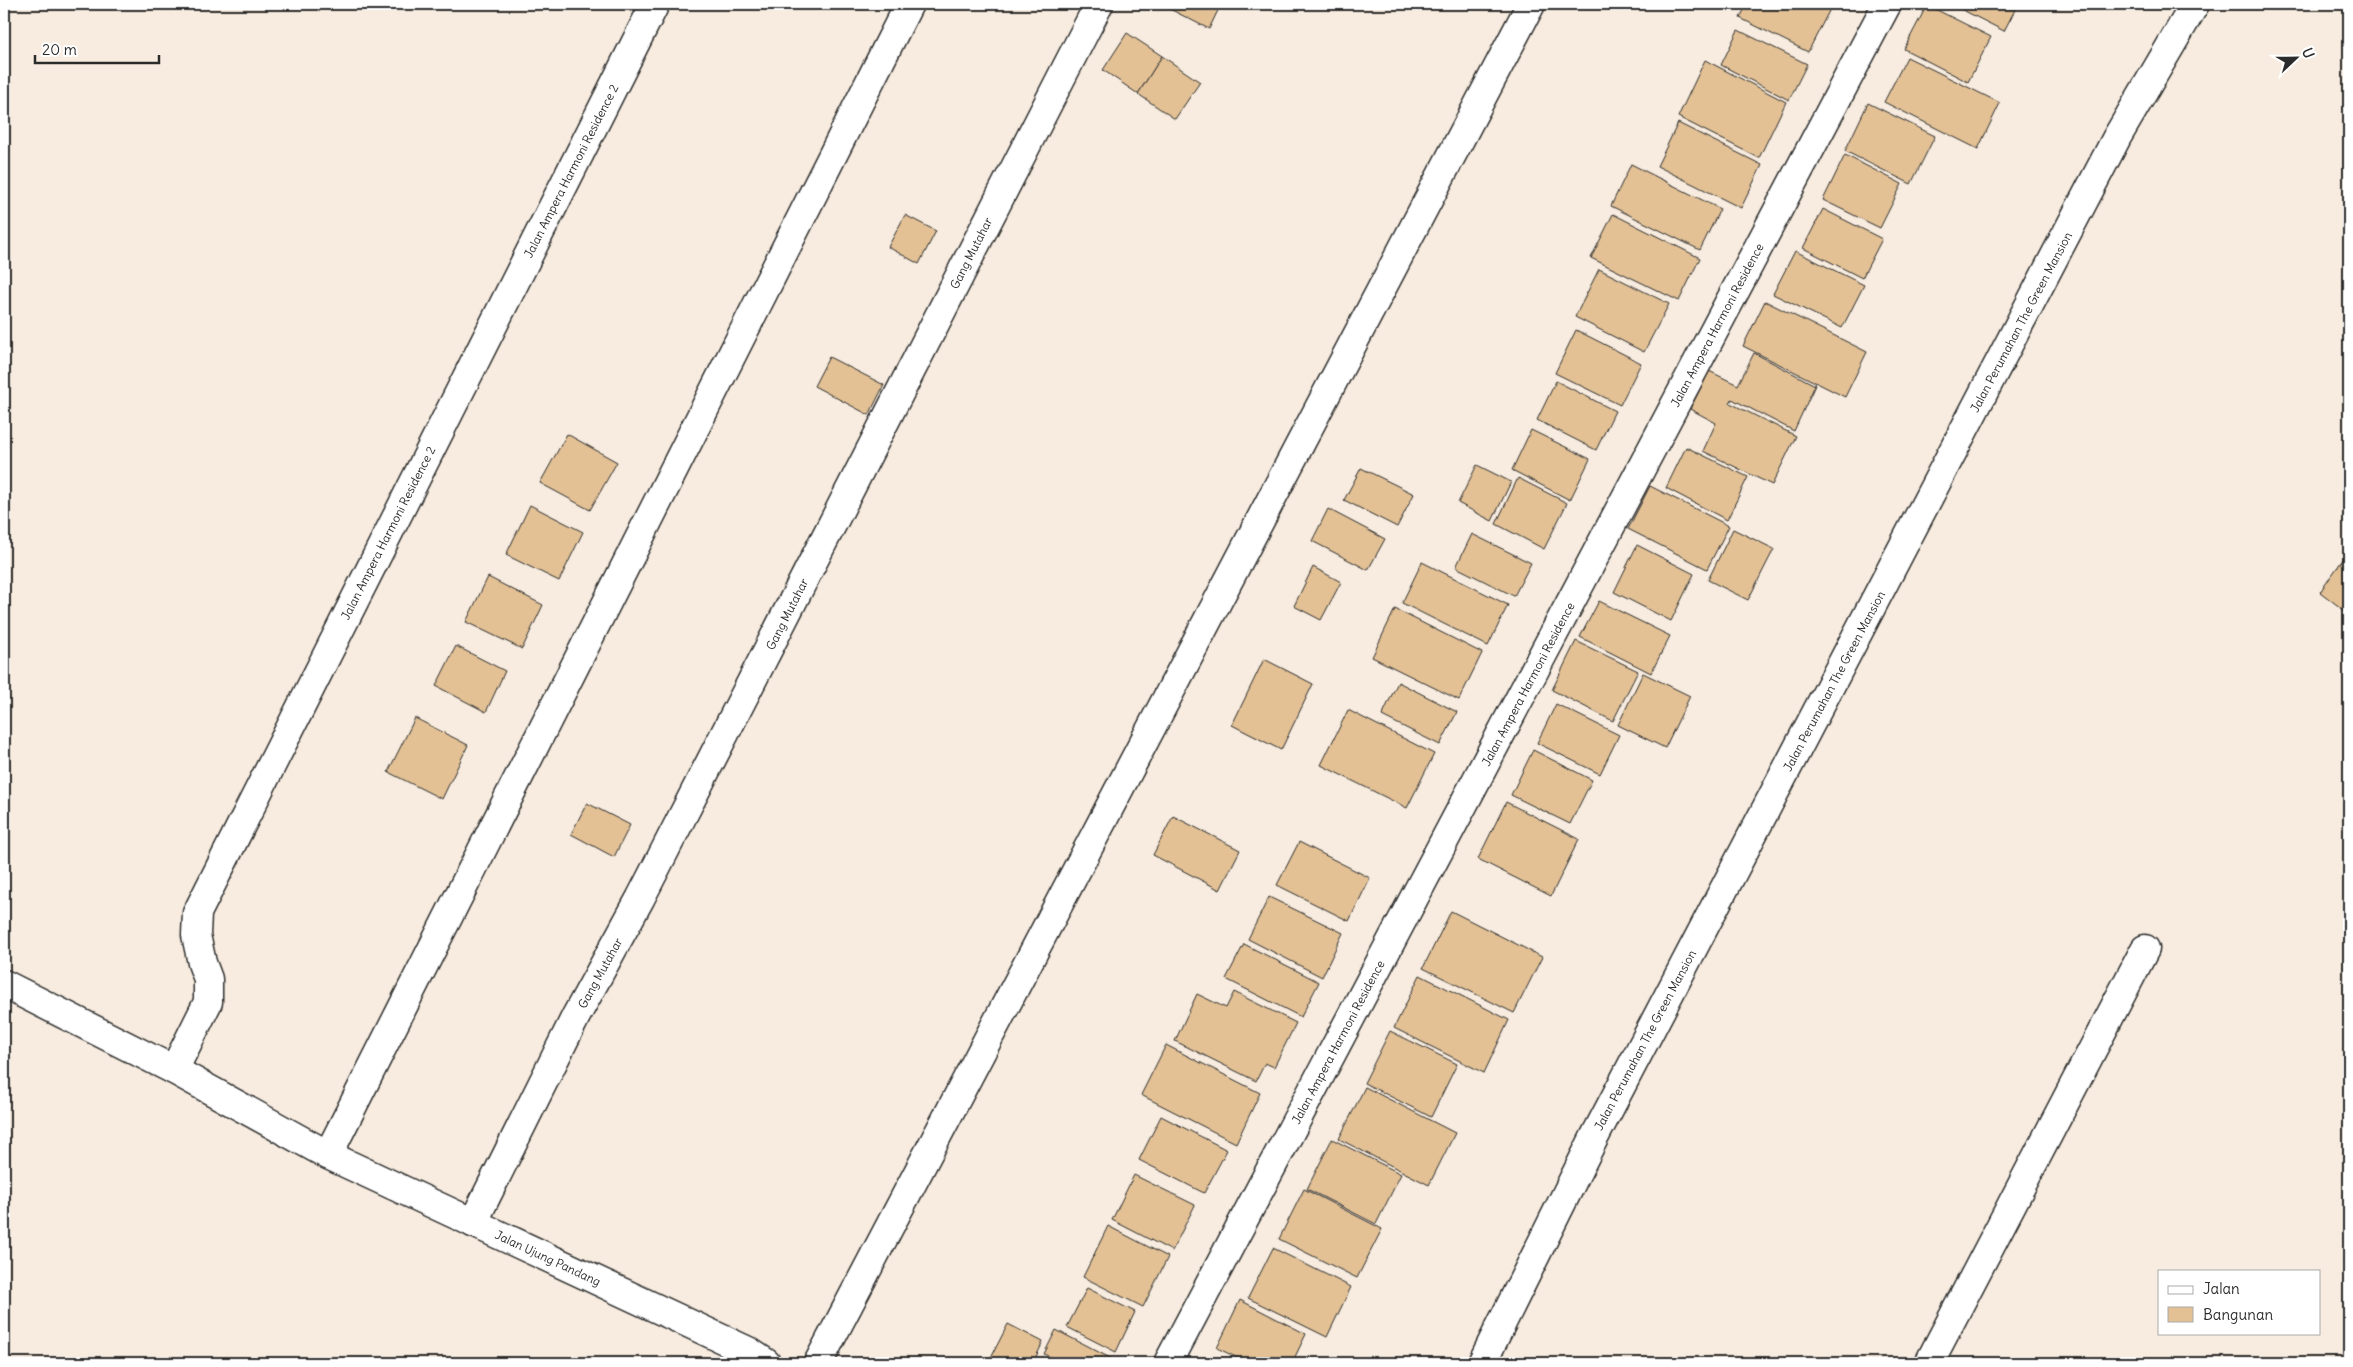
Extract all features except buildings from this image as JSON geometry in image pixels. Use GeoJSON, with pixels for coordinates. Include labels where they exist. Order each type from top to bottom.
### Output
{"type":"FeatureCollection","features":[{"type":"Feature","properties":{"kind":"street","name":"Jalan Ampera Harmoni Residence 2"},"geometry":{"type":"LineString","coordinates":[[174,1070],[208,1002],[208,979],[202,963],[196,934],[197,913],[655,4]]}},
{"type":"Feature","properties":{"kind":"street"},"geometry":{"type":"LineString","coordinates":[[328,1155],[909,4]]}},
{"type":"Feature","properties":{"kind":"street","name":"Gang Mutahar"},"geometry":{"type":"LineString","coordinates":[[473,1223],[576,1016],[640,900],[1099,4]]}},
{"type":"Feature","properties":{"kind":"street"},"geometry":{"type":"LineString","coordinates":[[818,1363],[1531,4]]}},
{"type":"Feature","properties":{"kind":"street","name":"Jalan Ampera Harmoni Residence"},"geometry":{"type":"LineString","coordinates":[[1168,1363],[1887,4]]}},
{"type":"Feature","properties":{"kind":"street","name":"Jalan Perumahan The Green Mansion"},"geometry":{"type":"LineString","coordinates":[[1482,1363],[1594,1138],[2113,146],[2195,4]]}},
{"type":"Feature","properties":{"kind":"street"},"geometry":{"type":"LineString","coordinates":[[1929,1363],[2145,950]]}},
{"type":"Feature","properties":{"kind":"street","name":"Jalan Ujung Pandang"},"geometry":{"type":"LineString","coordinates":[[4,984],[174,1070],[328,1155],[748,1351],[766,1363]]}}]}
